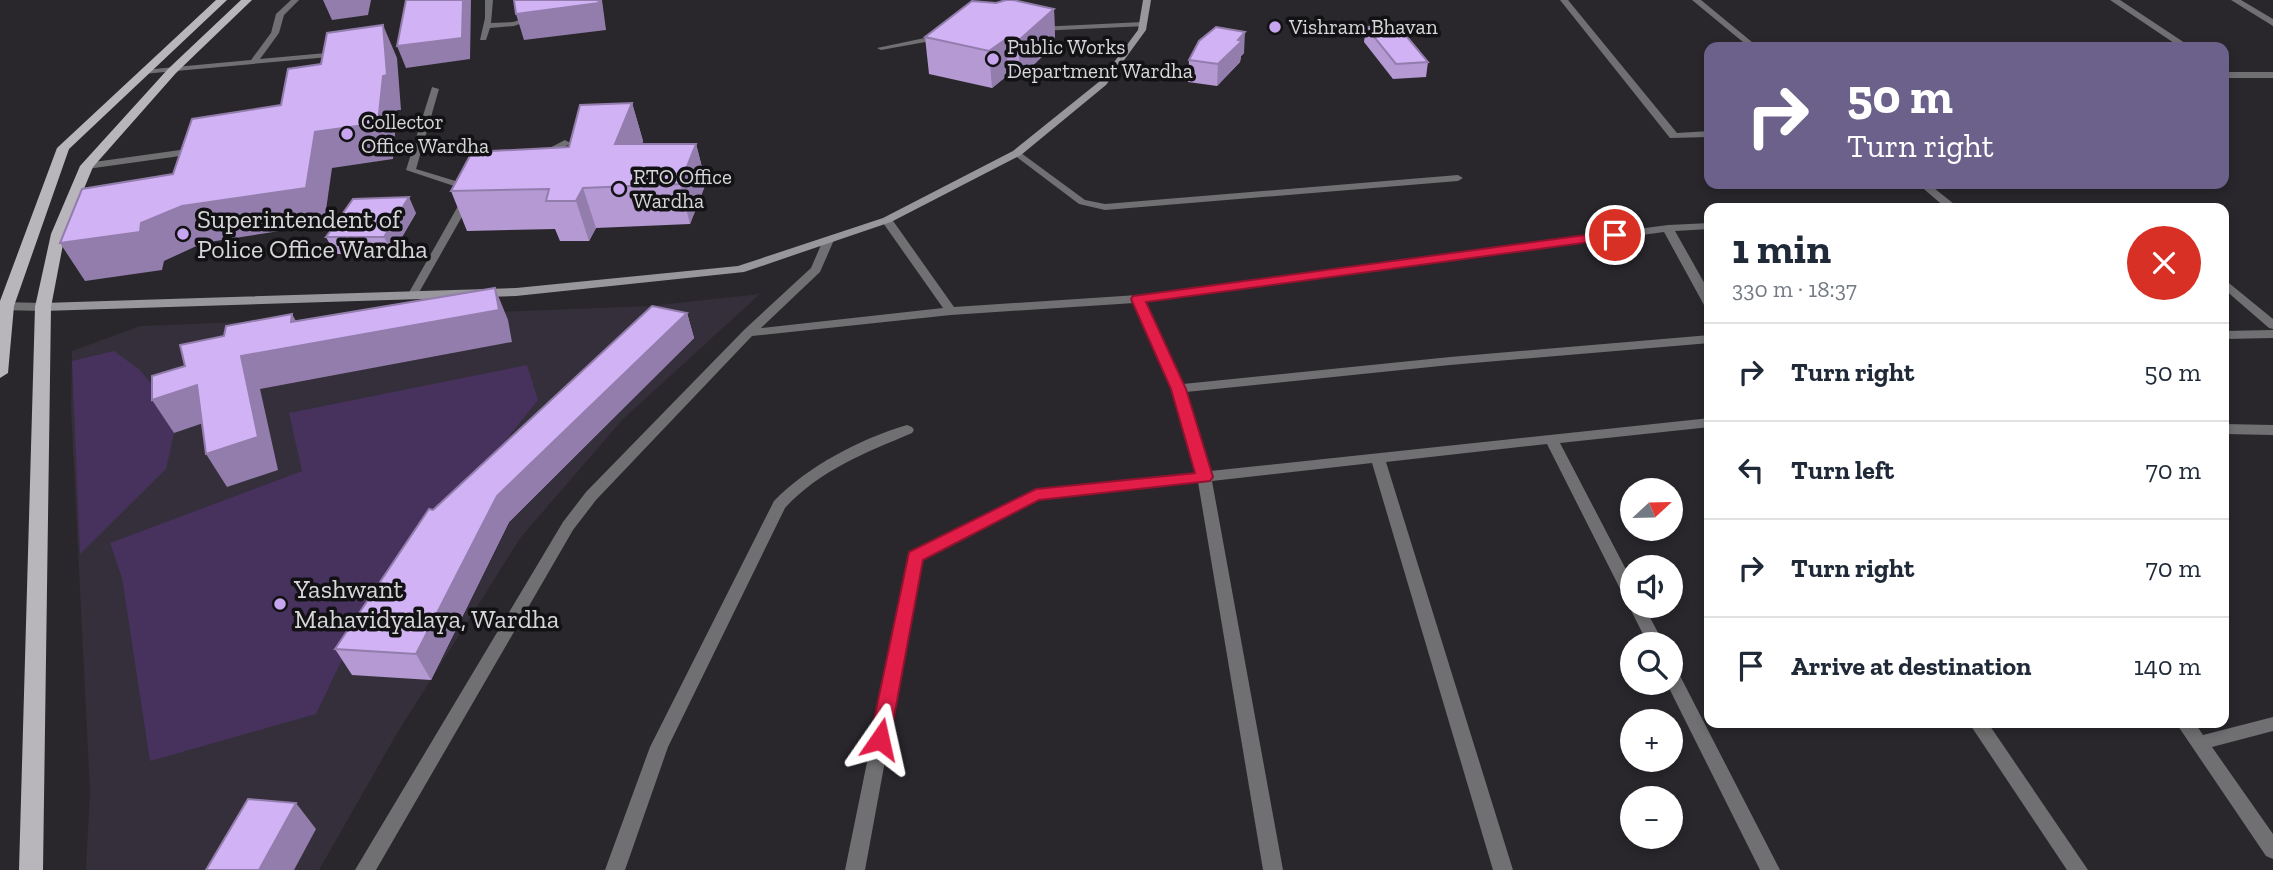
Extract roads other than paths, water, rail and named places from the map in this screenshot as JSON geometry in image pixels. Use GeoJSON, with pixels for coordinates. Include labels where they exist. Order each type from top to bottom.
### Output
{"type":"FeatureCollection","features":[{"type":"Feature","properties":{"kind":"main road"},"geometry":{"type":"LineString","coordinates":[[0,373],[3,306],[63,148],[222,0]]}},
{"type":"Feature","properties":{"kind":"main road"},"geometry":{"type":"LineString","coordinates":[[31,870],[43,307],[63,233],[66,209],[87,166],[107,142],[172,71],[247,0]]}},
{"type":"Feature","properties":{"kind":"main road"},"geometry":{"type":"LineString","coordinates":[[43,307],[516,292],[740,270],[887,220],[1017,153],[1102,83],[1142,30],[1147,0]]}},
{"type":"Feature","properties":{"kind":"main road"},"geometry":{"type":"LineString","coordinates":[[63,148],[107,142]]}},
{"type":"Feature","properties":{"kind":"main road"},"geometry":{"type":"LineString","coordinates":[[38,214],[66,209]]}},
{"type":"Feature","properties":{"kind":"street"},"geometry":{"type":"LineString","coordinates":[[1564,0],[1674,136],[1704,134]]}},
{"type":"Feature","properties":{"kind":"street"},"geometry":{"type":"LineString","coordinates":[[1696,0],[1748,42]]}},
{"type":"Feature","properties":{"kind":"street"},"geometry":{"type":"LineString","coordinates":[[2114,0],[2178,42]]}},
{"type":"Feature","properties":{"kind":"street"},"geometry":{"type":"LineString","coordinates":[[2235,0],[2273,23]]}},
{"type":"Feature","properties":{"kind":"street"},"geometry":{"type":"LineString","coordinates":[[2229,74],[2273,75]]}},
{"type":"Feature","properties":{"kind":"street"},"geometry":{"type":"LineString","coordinates":[[1929,189],[1947,203]]}},
{"type":"Feature","properties":{"kind":"street"},"geometry":{"type":"LineString","coordinates":[[887,220],[951,311]]}},
{"type":"Feature","properties":{"kind":"street"},"geometry":{"type":"LineString","coordinates":[[748,332],[951,311],[1138,299],[1668,228],[1704,226]]}},
{"type":"Feature","properties":{"kind":"street"},"geometry":{"type":"LineString","coordinates":[[1668,228],[1704,294]]}},
{"type":"Feature","properties":{"kind":"street"},"geometry":{"type":"LineString","coordinates":[[365,870],[568,526],[591,496],[748,332],[816,270],[828,240]]}},
{"type":"Feature","properties":{"kind":"street"},"geometry":{"type":"LineString","coordinates":[[2229,287],[2273,325]]}},
{"type":"Feature","properties":{"kind":"street"},"geometry":{"type":"LineString","coordinates":[[1138,299],[1178,389],[1204,477],[1273,870]]}},
{"type":"Feature","properties":{"kind":"street"},"geometry":{"type":"LineString","coordinates":[[3,306],[43,307]]}},
{"type":"Feature","properties":{"kind":"street"},"geometry":{"type":"LineString","coordinates":[[2229,335],[2273,334]]}},
{"type":"Feature","properties":{"kind":"street"},"geometry":{"type":"LineString","coordinates":[[1178,389],[1450,361],[1704,340]]}},
{"type":"Feature","properties":{"kind":"street"},"geometry":{"type":"LineString","coordinates":[[855,870],[915,556],[1036,495],[1704,423]]}},
{"type":"Feature","properties":{"kind":"street"},"geometry":{"type":"LineString","coordinates":[[2229,429],[2273,430]]}},
{"type":"Feature","properties":{"kind":"street"},"geometry":{"type":"LineString","coordinates":[[615,870],[659,747],[779,505],[793,488],[820,468],[907,430]]}},
{"type":"Feature","properties":{"kind":"street"},"geometry":{"type":"LineString","coordinates":[[1552,440],[1620,573]]}},
{"type":"Feature","properties":{"kind":"street"},"geometry":{"type":"LineString","coordinates":[[1378,458],[1503,870]]}},
{"type":"Feature","properties":{"kind":"street"},"geometry":{"type":"LineString","coordinates":[[1682,695],[1770,870]]}},
{"type":"Feature","properties":{"kind":"street"},"geometry":{"type":"LineString","coordinates":[[2200,743],[2273,724]]}},
{"type":"Feature","properties":{"kind":"street"},"geometry":{"type":"LineString","coordinates":[[1981,728],[2078,870]]}},
{"type":"Feature","properties":{"kind":"street"},"geometry":{"type":"LineString","coordinates":[[2189,728],[2273,850]]}},
{"type":"Feature","properties":{"kind":"lane"},"geometry":{"type":"LineString","coordinates":[[254,62],[275,33],[280,14],[295,0]]}},
{"type":"Feature","properties":{"kind":"lane"},"geometry":{"type":"LineString","coordinates":[[483,38],[489,0]]}},
{"type":"Feature","properties":{"kind":"lane"},"geometry":{"type":"LineString","coordinates":[[487,26],[514,24],[536,17],[536,0]]}},
{"type":"Feature","properties":{"kind":"lane"},"geometry":{"type":"LineString","coordinates":[[1022,30],[1143,24]]}},
{"type":"Feature","properties":{"kind":"lane"},"geometry":{"type":"LineString","coordinates":[[881,48],[953,35]]}},
{"type":"Feature","properties":{"kind":"lane"},"geometry":{"type":"LineString","coordinates":[[143,72],[349,53]]}},
{"type":"Feature","properties":{"kind":"lane"},"geometry":{"type":"LineString","coordinates":[[435,89],[411,170],[473,189]]}},
{"type":"Feature","properties":{"kind":"lane"},"geometry":{"type":"LineString","coordinates":[[530,160],[565,143]]}},
{"type":"Feature","properties":{"kind":"lane"},"geometry":{"type":"LineString","coordinates":[[87,166],[180,153],[198,156]]}},
{"type":"Feature","properties":{"kind":"lane"},"geometry":{"type":"LineString","coordinates":[[1017,153],[1082,202],[1105,207],[1458,178]]}},
{"type":"Feature","properties":{"kind":"lane"},"geometry":{"type":"LineString","coordinates":[[412,296],[473,189],[484,183]]}},
{"type":"Feature","properties":{"kind":"place","name":"Vishram Bhavan"},"geometry":{"type":"Point","coordinates":[1275,27]}},
{"type":"Feature","properties":{"kind":"place","name":"Public Works Department Wardha"},"geometry":{"type":"Point","coordinates":[993,59]}},
{"type":"Feature","properties":{"kind":"place","name":"Collector Office Wardha"},"geometry":{"type":"Point","coordinates":[347,134]}},
{"type":"Feature","properties":{"kind":"place","name":"RTO Office Wardha"},"geometry":{"type":"Point","coordinates":[619,189]}},
{"type":"Feature","properties":{"kind":"place","name":"Superintendent of Police Office Wardha"},"geometry":{"type":"Point","coordinates":[183,234]}},
{"type":"Feature","properties":{"kind":"place","name":"Yashwant Mahavidyalaya, Wardha"},"geometry":{"type":"Point","coordinates":[280,604]}}]}
